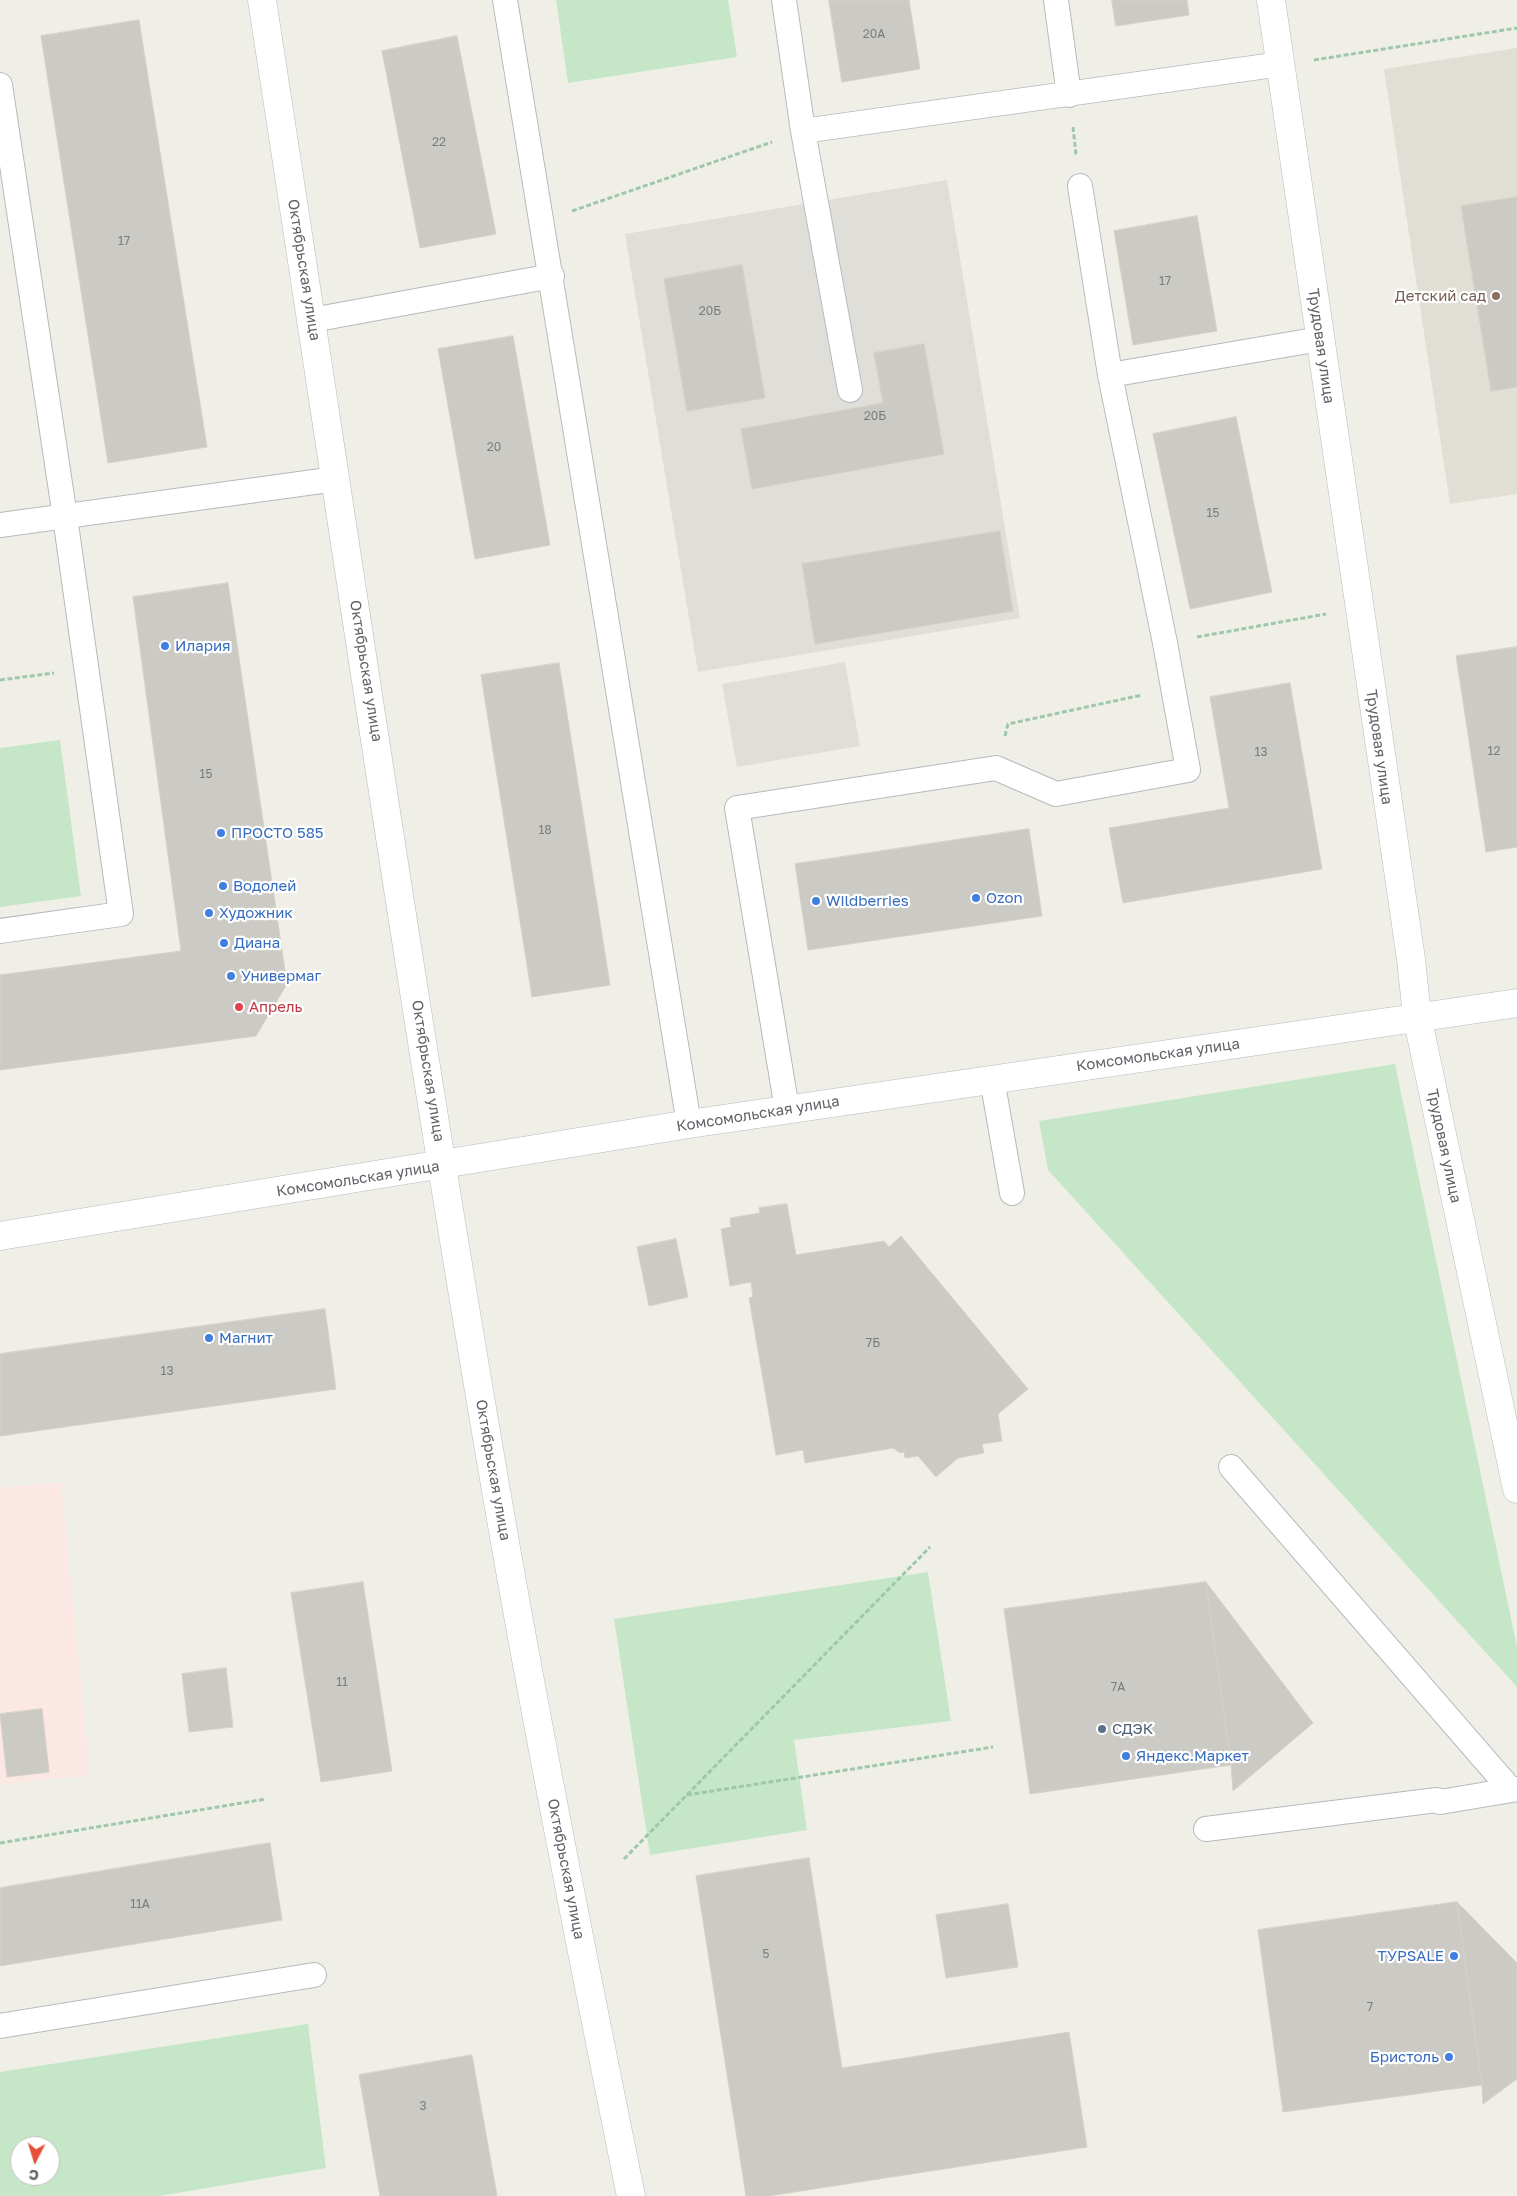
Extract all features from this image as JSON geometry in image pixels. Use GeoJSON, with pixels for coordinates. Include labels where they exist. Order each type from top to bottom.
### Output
{"type":"FeatureCollection","features":[{"type":"Feature","properties":{"kind":"street","name":"Октябрьская улица"},"geometry":{"type":"LineString","coordinates":[[262,0],[442,1166],[512,1580],[578,1935],[630,2196]]}},
{"type":"Feature","properties":{"kind":"street","name":"Трудовая улица"},"geometry":{"type":"LineString","coordinates":[[1271,0],[1411,959],[1417,1016],[1517,1489]]}},
{"type":"Feature","properties":{"kind":"street","name":"Комсомольская улица"},"geometry":{"type":"LineString","coordinates":[[0,1236],[442,1166],[689,1124],[1417,1016],[1517,1003]]}},
{"type":"Feature","properties":{"kind":"lane"},"geometry":{"type":"LineString","coordinates":[[505,0],[543,221],[689,1124]]}},
{"type":"Feature","properties":{"kind":"lane"},"geometry":{"type":"LineString","coordinates":[[784,0],[803,131],[850,390]]}},
{"type":"Feature","properties":{"kind":"lane"},"geometry":{"type":"LineString","coordinates":[[1056,0],[1069,95]]}},
{"type":"Feature","properties":{"kind":"lane"},"geometry":{"type":"LineString","coordinates":[[803,131],[1281,64]]}},
{"type":"Feature","properties":{"kind":"lane"},"geometry":{"type":"LineString","coordinates":[[0,85],[121,914],[0,931]]}},
{"type":"Feature","properties":{"kind":"lane"},"geometry":{"type":"LineString","coordinates":[[787,1109],[737,808],[996,768],[1056,794],[1188,770],[1165,643],[1110,376],[1080,186]]}},
{"type":"Feature","properties":{"kind":"lane"},"geometry":{"type":"LineString","coordinates":[[312,320],[552,276]]}},
{"type":"Feature","properties":{"kind":"lane"},"geometry":{"type":"LineString","coordinates":[[1110,376],[1320,339]]}},
{"type":"Feature","properties":{"kind":"lane"},"geometry":{"type":"LineString","coordinates":[[0,525],[336,478]]}},
{"type":"Feature","properties":{"kind":"lane"},"geometry":{"type":"LineString","coordinates":[[992,1079],[1012,1193]]}},
{"type":"Feature","properties":{"kind":"lane"},"geometry":{"type":"LineString","coordinates":[[1231,1467],[1514,1790]]}},
{"type":"Feature","properties":{"kind":"lane"},"geometry":{"type":"LineString","coordinates":[[1206,1829],[1514,1790]]}},
{"type":"Feature","properties":{"kind":"lane"},"geometry":{"type":"LineString","coordinates":[[0,2026],[314,1974]]}},
{"type":"Feature","properties":{"kind":"path"},"geometry":{"type":"LineString","coordinates":[[1281,64],[1517,28]]}},
{"type":"Feature","properties":{"kind":"path"},"geometry":{"type":"LineString","coordinates":[[1069,95],[1080,186]]}},
{"type":"Feature","properties":{"kind":"path"},"geometry":{"type":"LineString","coordinates":[[543,221],[803,131]]}},
{"type":"Feature","properties":{"kind":"path"},"geometry":{"type":"LineString","coordinates":[[1165,643],[1359,608]]}},
{"type":"Feature","properties":{"kind":"path"},"geometry":{"type":"LineString","coordinates":[[0,680],[86,668]]}},
{"type":"Feature","properties":{"kind":"path"},"geometry":{"type":"LineString","coordinates":[[996,768],[1008,724],[1173,688]]}},
{"type":"Feature","properties":{"kind":"path"},"geometry":{"type":"LineString","coordinates":[[624,1859],[930,1547]]}},
{"type":"Feature","properties":{"kind":"path"},"geometry":{"type":"LineString","coordinates":[[687,1795],[993,1747]]}},
{"type":"Feature","properties":{"kind":"path"},"geometry":{"type":"LineString","coordinates":[[0,1844],[266,1800]]}},
{"type":"Feature","properties":{"kind":"shaded area"},"geometry":{"type":"Polygon","coordinates":[[[1517,48],[1517,494],[1450,504],[1384,69],[1517,48]]]}},
{"type":"Feature","properties":{"kind":"shaded area"},"geometry":{"type":"Polygon","coordinates":[[[947,180],[1020,618],[698,672],[625,234],[947,180]]]}},
{"type":"Feature","properties":{"kind":"shaded area"},"geometry":{"type":"Polygon","coordinates":[[[845,662],[860,746],[737,767],[722,684],[845,662]]]}},
{"type":"Feature","properties":{"kind":"shaded area"},"geometry":{"type":"Polygon","coordinates":[[[61,1482],[90,1775],[0,1785],[0,1488],[61,1482]]]}},
{"type":"Feature","properties":{"kind":"green space"},"geometry":{"type":"Polygon","coordinates":[[[556,0],[728,0],[737,57],[568,83],[556,0]]]}},
{"type":"Feature","properties":{"kind":"green space"},"geometry":{"type":"Polygon","coordinates":[[[60,740],[81,896],[0,907],[0,748],[60,740]]]}},
{"type":"Feature","properties":{"kind":"green space"},"geometry":{"type":"Polygon","coordinates":[[[1395,1064],[1517,1647],[1517,1687],[1048,1170],[1039,1121],[1395,1064]]]}},
{"type":"Feature","properties":{"kind":"green space"},"geometry":{"type":"Polygon","coordinates":[[[928,1572],[951,1721],[794,1740],[807,1830],[650,1855],[614,1619],[928,1572]]]}},
{"type":"Feature","properties":{"kind":"green space"},"geometry":{"type":"Polygon","coordinates":[[[308,2024],[326,2168],[159,2196],[0,2196],[0,2072],[308,2024]]]}},
{"type":"Feature","properties":{"kind":"building"},"geometry":{"type":"Polygon","coordinates":[[[829,0],[909,0],[920,69],[842,82],[829,0]]]}},
{"type":"Feature","properties":{"kind":"building"},"geometry":{"type":"Polygon","coordinates":[[[1112,0],[1187,0],[1189,15],[1116,26],[1112,0]]]}},
{"type":"Feature","properties":{"kind":"building"},"geometry":{"type":"Polygon","coordinates":[[[139,20],[207,447],[108,463],[41,36],[139,20]]]}},
{"type":"Feature","properties":{"kind":"building"},"geometry":{"type":"Polygon","coordinates":[[[457,36],[496,234],[420,248],[382,51],[457,36]]]}},
{"type":"Feature","properties":{"kind":"building","name":"Детский сад"},"geometry":{"type":"Polygon","coordinates":[[[1517,197],[1517,387],[1491,391],[1461,206],[1517,197]]]}},
{"type":"Feature","properties":{"kind":"building"},"geometry":{"type":"Polygon","coordinates":[[[1197,216],[1217,331],[1133,345],[1114,231],[1197,216]]]}},
{"type":"Feature","properties":{"kind":"building"},"geometry":{"type":"Polygon","coordinates":[[[742,265],[765,398],[687,411],[664,279],[742,265]]]}},
{"type":"Feature","properties":{"kind":"building"},"geometry":{"type":"Polygon","coordinates":[[[513,336],[550,545],[475,559],[438,349],[513,336]]]}},
{"type":"Feature","properties":{"kind":"building"},"geometry":{"type":"Polygon","coordinates":[[[924,344],[944,454],[752,489],[741,429],[883,403],[874,353],[924,344]]]}},
{"type":"Feature","properties":{"kind":"building"},"geometry":{"type":"Polygon","coordinates":[[[1236,417],[1272,592],[1190,609],[1153,434],[1236,417]]]}},
{"type":"Feature","properties":{"kind":"building"},"geometry":{"type":"Polygon","coordinates":[[[1000,531],[1013,611],[815,644],[802,564],[1000,531]]]}},
{"type":"Feature","properties":{"kind":"building"},"geometry":{"type":"Polygon","coordinates":[[[228,583],[287,984],[256,1036],[0,1070],[0,975],[181,951],[133,597],[228,583]]]}},
{"type":"Feature","properties":{"kind":"building"},"geometry":{"type":"Polygon","coordinates":[[[1517,647],[1517,847],[1486,852],[1456,656],[1517,647]]]}},
{"type":"Feature","properties":{"kind":"building"},"geometry":{"type":"Polygon","coordinates":[[[559,663],[610,985],[532,997],[481,675],[559,663]]]}},
{"type":"Feature","properties":{"kind":"building"},"geometry":{"type":"Polygon","coordinates":[[[1290,683],[1322,869],[1123,903],[1109,828],[1229,808],[1210,697],[1290,683]]]}},
{"type":"Feature","properties":{"kind":"building"},"geometry":{"type":"Polygon","coordinates":[[[1029,829],[1042,916],[808,950],[795,864],[1029,829]]]}},
{"type":"Feature","properties":{"kind":"building"},"geometry":{"type":"Polygon","coordinates":[[[787,1204],[796,1255],[884,1241],[889,1247],[901,1236],[1028,1389],[998,1414],[1002,1441],[982,1444],[984,1453],[958,1458],[936,1477],[918,1456],[905,1458],[904,1452],[900,1453],[893,1448],[805,1463],[803,1450],[776,1455],[749,1298],[753,1297],[751,1282],[730,1286],[721,1229],[731,1227],[730,1218],[760,1213],[759,1208],[787,1204]]]}},
{"type":"Feature","properties":{"kind":"building"},"geometry":{"type":"Polygon","coordinates":[[[676,1239],[688,1297],[649,1306],[637,1247],[676,1239]]]}},
{"type":"Feature","properties":{"kind":"building"},"geometry":{"type":"Polygon","coordinates":[[[325,1309],[336,1389],[0,1436],[0,1354],[325,1309]]]}},
{"type":"Feature","properties":{"kind":"building"},"geometry":{"type":"Polygon","coordinates":[[[363,1582],[392,1771],[321,1782],[291,1593],[363,1582]]]}},
{"type":"Feature","properties":{"kind":"building"},"geometry":{"type":"Polygon","coordinates":[[[1206,1582],[1231,1765],[1030,1794],[1004,1609],[1206,1582]]]}},
{"type":"Feature","properties":{"kind":"building"},"geometry":{"type":"Polygon","coordinates":[[[1206,1582],[1313,1723],[1233,1791],[1231,1765],[1206,1582]]]}},
{"type":"Feature","properties":{"kind":"building"},"geometry":{"type":"Polygon","coordinates":[[[226,1668],[233,1727],[189,1732],[182,1674],[226,1668]]]}},
{"type":"Feature","properties":{"kind":"building"},"geometry":{"type":"Polygon","coordinates":[[[42,1709],[49,1772],[7,1777],[0,1714],[42,1709]]]}},
{"type":"Feature","properties":{"kind":"building"},"geometry":{"type":"Polygon","coordinates":[[[270,1843],[282,1920],[0,1966],[0,1888],[270,1843]]]}},
{"type":"Feature","properties":{"kind":"building"},"geometry":{"type":"Polygon","coordinates":[[[809,1858],[842,2068],[1069,2032],[1087,2147],[768,2196],[746,2196],[696,1876],[809,1858]]]}},
{"type":"Feature","properties":{"kind":"building"},"geometry":{"type":"Polygon","coordinates":[[[1457,1902],[1482,2085],[1283,2112],[1258,1930],[1457,1902]]]}},
{"type":"Feature","properties":{"kind":"building"},"geometry":{"type":"Polygon","coordinates":[[[1457,1902],[1517,1963],[1517,2079],[1483,2104],[1482,2085],[1457,1902]]]}},
{"type":"Feature","properties":{"kind":"building"},"geometry":{"type":"Polygon","coordinates":[[[1008,1904],[1018,1967],[946,1978],[936,1915],[1008,1904]]]}},
{"type":"Feature","properties":{"kind":"building"},"geometry":{"type":"Polygon","coordinates":[[[472,2055],[497,2196],[380,2196],[359,2075],[472,2055]]]}},
{"type":"Feature","properties":{"kind":"place","name":"Детский сад"},"geometry":{"type":"Point","coordinates":[1496,296]}},
{"type":"Feature","properties":{"kind":"place","name":"Илария"},"geometry":{"type":"Point","coordinates":[165,646]}},
{"type":"Feature","properties":{"kind":"place","name":"ПРОСТО 585"},"geometry":{"type":"Point","coordinates":[221,833]}},
{"type":"Feature","properties":{"kind":"place","name":"Водолей"},"geometry":{"type":"Point","coordinates":[223,886]}},
{"type":"Feature","properties":{"kind":"place","name":"Ozon"},"geometry":{"type":"Point","coordinates":[976,898]}},
{"type":"Feature","properties":{"kind":"place","name":"Wildberries"},"geometry":{"type":"Point","coordinates":[816,901]}},
{"type":"Feature","properties":{"kind":"place","name":"Художник"},"geometry":{"type":"Point","coordinates":[209,913]}},
{"type":"Feature","properties":{"kind":"place","name":"Диана"},"geometry":{"type":"Point","coordinates":[224,943]}},
{"type":"Feature","properties":{"kind":"place","name":"Универмаг"},"geometry":{"type":"Point","coordinates":[231,976]}},
{"type":"Feature","properties":{"kind":"place","name":"Апрель"},"geometry":{"type":"Point","coordinates":[239,1007]}},
{"type":"Feature","properties":{"kind":"place","name":"Магнит"},"geometry":{"type":"Point","coordinates":[209,1338]}},
{"type":"Feature","properties":{"kind":"place","name":"СДЭК"},"geometry":{"type":"Point","coordinates":[1102,1729]}},
{"type":"Feature","properties":{"kind":"place","name":"Яндекс.Маркет"},"geometry":{"type":"Point","coordinates":[1126,1756]}},
{"type":"Feature","properties":{"kind":"place","name":"ТУРSALE"},"geometry":{"type":"Point","coordinates":[1454,1956]}},
{"type":"Feature","properties":{"kind":"place","name":"Бристоль"},"geometry":{"type":"Point","coordinates":[1449,2057]}}]}
